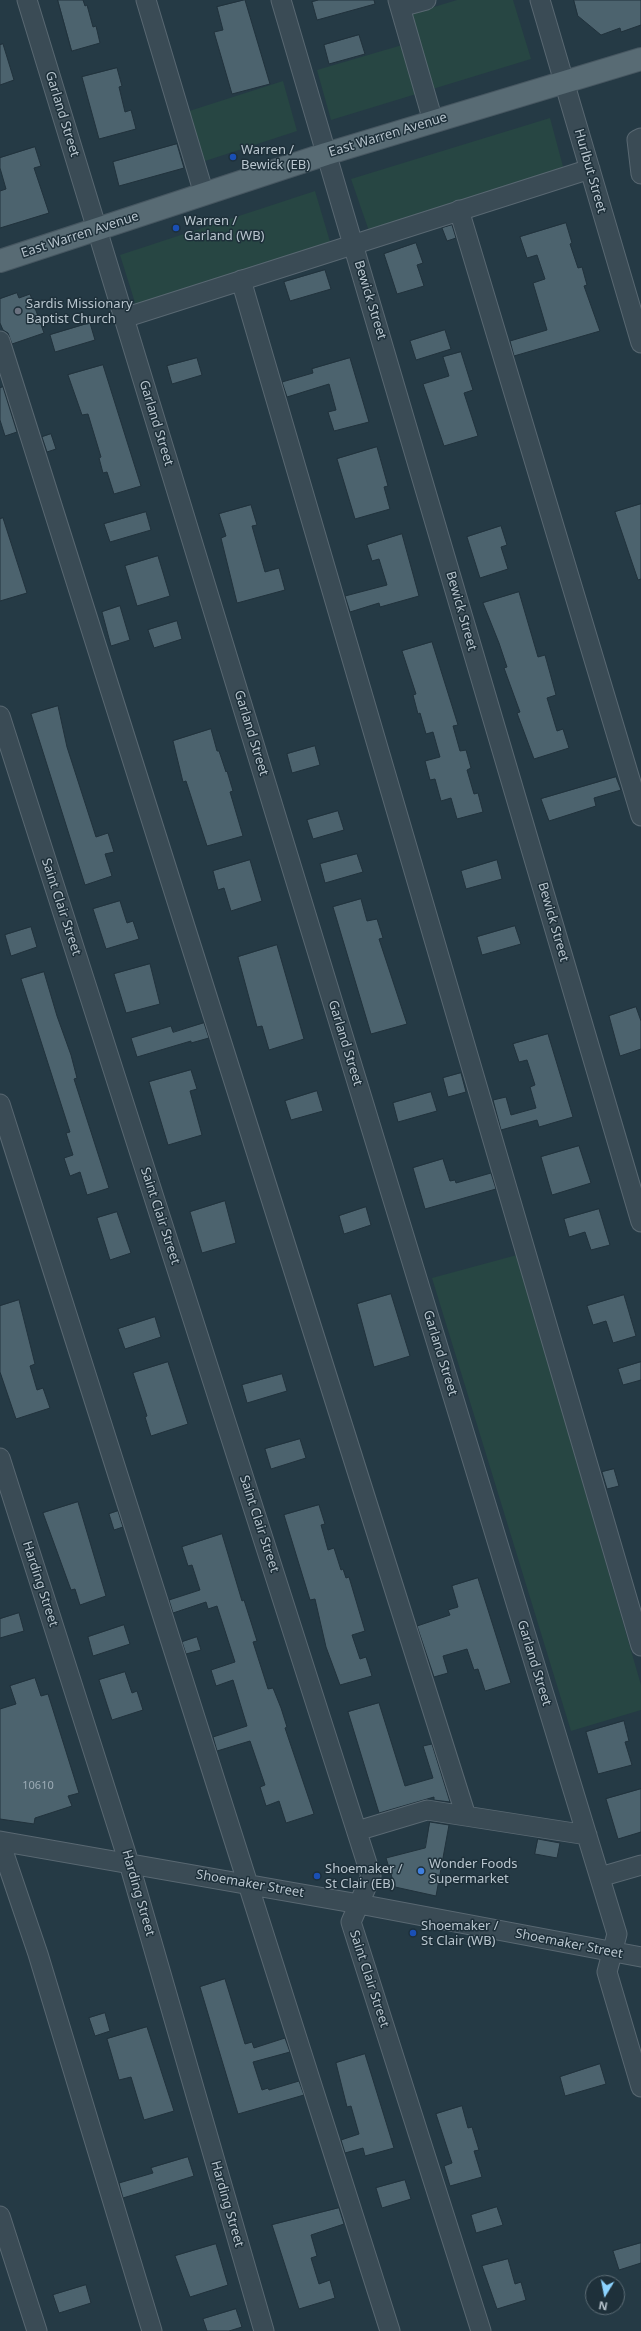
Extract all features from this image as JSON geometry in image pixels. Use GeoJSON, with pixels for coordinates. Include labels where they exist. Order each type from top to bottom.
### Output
{"type":"FeatureCollection","features":[{"type":"Feature","properties":{"kind":"main road","name":"East Warren Avenue"},"geometry":{"type":"LineString","coordinates":[[0,261],[326,154],[641,59]]}},
{"type":"Feature","properties":{"kind":"street","name":"Garland Street"},"geometry":{"type":"LineString","coordinates":[[27,0],[617,1934],[607,1972],[640,2082]]}},
{"type":"Feature","properties":{"kind":"street"},"geometry":{"type":"LineString","coordinates":[[146,0],[204,194]]}},
{"type":"Feature","properties":{"kind":"street","name":"Bewick Street"},"geometry":{"type":"LineString","coordinates":[[281,0],[641,1222]]}},
{"type":"Feature","properties":{"kind":"street"},"geometry":{"type":"LineString","coordinates":[[426,0],[399,4],[432,121]]}},
{"type":"Feature","properties":{"kind":"street","name":"Hurlbut Street"},"geometry":{"type":"LineString","coordinates":[[540,0],[641,342]]}},
{"type":"Feature","properties":{"kind":"street"},"geometry":{"type":"LineString","coordinates":[[641,138],[637,140],[641,174]]}},
{"type":"Feature","properties":{"kind":"street"},"geometry":{"type":"LineString","coordinates":[[124,318],[590,169]]}},
{"type":"Feature","properties":{"kind":"street"},"geometry":{"type":"LineString","coordinates":[[459,210],[641,815]]}},
{"type":"Feature","properties":{"kind":"street"},"geometry":{"type":"LineString","coordinates":[[241,280],[641,1646]]}},
{"type":"Feature","properties":{"kind":"street"},"geometry":{"type":"LineString","coordinates":[[0,341],[466,1816]]}},
{"type":"Feature","properties":{"kind":"street","name":"Saint Clair Street"},"geometry":{"type":"LineString","coordinates":[[0,716],[371,1876],[351,1922],[481,2331]]}},
{"type":"Feature","properties":{"kind":"street"},"geometry":{"type":"LineString","coordinates":[[0,1104],[390,2331]]}},
{"type":"Feature","properties":{"kind":"street","name":"Harding Street"},"geometry":{"type":"LineString","coordinates":[[0,1458],[129,1863],[264,2331]]}},
{"type":"Feature","properties":{"kind":"street"},"geometry":{"type":"LineString","coordinates":[[357,1831],[427,1810],[587,1835]]}},
{"type":"Feature","properties":{"kind":"street"},"geometry":{"type":"LineString","coordinates":[[0,1841],[38,1954],[152,2331]]}},
{"type":"Feature","properties":{"kind":"street","name":"Shoemaker Street"},"geometry":{"type":"LineString","coordinates":[[0,1841],[359,1904],[641,1957]]}},
{"type":"Feature","properties":{"kind":"street"},"geometry":{"type":"LineString","coordinates":[[600,1877],[641,1865]]}},
{"type":"Feature","properties":{"kind":"street"},"geometry":{"type":"LineString","coordinates":[[0,2216],[37,2331]]}},
{"type":"Feature","properties":{"kind":"green space"},"geometry":{"type":"Polygon","coordinates":[[[457,0],[513,0],[531,59],[331,120],[317,70],[409,43],[401,17],[457,0]]]}},
{"type":"Feature","properties":{"kind":"green space"},"geometry":{"type":"Polygon","coordinates":[[[283,81],[297,131],[199,163],[183,113],[283,81]]]}},
{"type":"Feature","properties":{"kind":"green space"},"geometry":{"type":"Polygon","coordinates":[[[550,118],[565,174],[370,234],[351,179],[550,118]]]}},
{"type":"Feature","properties":{"kind":"green space"},"geometry":{"type":"Polygon","coordinates":[[[315,191],[331,245],[137,309],[120,255],[315,191]]]}},
{"type":"Feature","properties":{"kind":"green space"},"geometry":{"type":"Polygon","coordinates":[[[517,1255],[641,1685],[641,1710],[571,1731],[432,1278],[517,1255]]]}},
{"type":"Feature","properties":{"kind":"building"},"geometry":{"type":"Polygon","coordinates":[[[58,0],[83,0],[85,6],[87,5],[93,27],[96,26],[100,43],[72,51],[58,0]]]}},
{"type":"Feature","properties":{"kind":"building"},"geometry":{"type":"Polygon","coordinates":[[[245,0],[270,84],[232,94],[214,32],[223,30],[217,7],[245,0]]]}},
{"type":"Feature","properties":{"kind":"building"},"geometry":{"type":"Polygon","coordinates":[[[319,0],[374,0],[375,4],[317,20],[312,2],[319,0]]]}},
{"type":"Feature","properties":{"kind":"building"},"geometry":{"type":"Polygon","coordinates":[[[574,0],[641,0],[641,25],[621,32],[620,28],[601,35],[578,16],[574,0]]]}},
{"type":"Feature","properties":{"kind":"building"},"geometry":{"type":"Polygon","coordinates":[[[359,35],[365,54],[329,64],[324,45],[359,35]]]}},
{"type":"Feature","properties":{"kind":"building"},"geometry":{"type":"Polygon","coordinates":[[[3,44],[14,80],[0,85],[0,45],[3,44]]]}},
{"type":"Feature","properties":{"kind":"building"},"geometry":{"type":"Polygon","coordinates":[[[117,68],[122,86],[119,87],[125,112],[131,110],[136,129],[99,139],[82,77],[117,68]]]}},
{"type":"Feature","properties":{"kind":"building"},"geometry":{"type":"Polygon","coordinates":[[[177,144],[184,168],[119,186],[113,162],[177,144]]]}},
{"type":"Feature","properties":{"kind":"building"},"geometry":{"type":"Polygon","coordinates":[[[35,147],[41,166],[34,168],[49,213],[0,228],[0,191],[6,189],[0,168],[0,158],[35,147]]]}},
{"type":"Feature","properties":{"kind":"building"},"geometry":{"type":"Polygon","coordinates":[[[566,223],[572,243],[570,244],[578,268],[582,267],[587,285],[584,286],[600,331],[514,356],[510,341],[547,330],[533,283],[545,279],[537,255],[527,258],[520,237],[566,223]]]}},
{"type":"Feature","properties":{"kind":"building"},"geometry":{"type":"Polygon","coordinates":[[[452,225],[456,238],[447,241],[442,228],[452,225]]]}},
{"type":"Feature","properties":{"kind":"building"},"geometry":{"type":"Polygon","coordinates":[[[416,243],[423,263],[417,265],[424,286],[397,294],[384,254],[416,243]]]}},
{"type":"Feature","properties":{"kind":"building"},"geometry":{"type":"Polygon","coordinates":[[[325,270],[331,289],[290,301],[284,282],[325,270]]]}},
{"type":"Feature","properties":{"kind":"building","name":"Sardis Missionary Baptist Church"},"geometry":{"type":"Polygon","coordinates":[[[17,293],[19,298],[30,294],[44,333],[12,344],[8,333],[3,330],[0,323],[0,299],[17,293]]]}},
{"type":"Feature","properties":{"kind":"building"},"geometry":{"type":"Polygon","coordinates":[[[90,323],[95,340],[55,352],[50,335],[90,323]]]}},
{"type":"Feature","properties":{"kind":"building"},"geometry":{"type":"Polygon","coordinates":[[[445,330],[451,349],[416,360],[410,341],[445,330]]]}},
{"type":"Feature","properties":{"kind":"building"},"geometry":{"type":"Polygon","coordinates":[[[461,352],[473,390],[464,393],[478,436],[444,446],[423,384],[449,376],[443,357],[461,352]]]}},
{"type":"Feature","properties":{"kind":"building"},"geometry":{"type":"Polygon","coordinates":[[[197,358],[202,375],[172,384],[167,366],[197,358]]]}},
{"type":"Feature","properties":{"kind":"building"},"geometry":{"type":"Polygon","coordinates":[[[350,358],[369,422],[334,431],[328,412],[336,410],[329,384],[287,397],[282,382],[313,373],[312,369],[350,358]]]}},
{"type":"Feature","properties":{"kind":"building"},"geometry":{"type":"Polygon","coordinates":[[[103,365],[141,486],[114,494],[107,472],[103,473],[99,458],[101,457],[88,414],[82,415],[68,375],[103,365]]]}},
{"type":"Feature","properties":{"kind":"building"},"geometry":{"type":"Polygon","coordinates":[[[3,387],[17,432],[5,436],[0,420],[0,388],[3,387]]]}},
{"type":"Feature","properties":{"kind":"building"},"geometry":{"type":"Polygon","coordinates":[[[51,434],[56,449],[47,452],[42,437],[51,434]]]}},
{"type":"Feature","properties":{"kind":"building"},"geometry":{"type":"Polygon","coordinates":[[[377,447],[388,486],[384,487],[390,509],[355,519],[337,459],[377,447]]]}},
{"type":"Feature","properties":{"kind":"building"},"geometry":{"type":"Polygon","coordinates":[[[641,504],[641,579],[638,580],[615,512],[641,504]]]}},
{"type":"Feature","properties":{"kind":"building"},"geometry":{"type":"Polygon","coordinates":[[[251,505],[257,525],[252,526],[265,572],[279,568],[285,590],[237,603],[221,538],[226,536],[219,514],[251,505]]]}},
{"type":"Feature","properties":{"kind":"building"},"geometry":{"type":"Polygon","coordinates":[[[146,512],[151,530],[110,542],[104,524],[146,512]]]}},
{"type":"Feature","properties":{"kind":"building"},"geometry":{"type":"Polygon","coordinates":[[[3,518],[27,593],[0,601],[0,519],[3,518]]]}},
{"type":"Feature","properties":{"kind":"building"},"geometry":{"type":"Polygon","coordinates":[[[501,526],[507,545],[501,547],[508,569],[480,578],[467,537],[501,526]]]}},
{"type":"Feature","properties":{"kind":"building"},"geometry":{"type":"Polygon","coordinates":[[[402,534],[419,596],[380,607],[379,603],[350,612],[345,596],[387,585],[379,559],[372,561],[367,545],[402,534]]]}},
{"type":"Feature","properties":{"kind":"building"},"geometry":{"type":"Polygon","coordinates":[[[158,556],[170,596],[137,606],[125,566],[158,556]]]}},
{"type":"Feature","properties":{"kind":"building"},"geometry":{"type":"Polygon","coordinates":[[[519,592],[538,657],[545,655],[550,673],[556,695],[547,698],[557,731],[563,729],[569,748],[534,759],[517,713],[520,712],[504,668],[507,667],[483,603],[519,592]]]}},
{"type":"Feature","properties":{"kind":"building"},"geometry":{"type":"Polygon","coordinates":[[[120,606],[130,640],[111,646],[102,612],[120,606]]]}},
{"type":"Feature","properties":{"kind":"building"},"geometry":{"type":"Polygon","coordinates":[[[177,621],[182,639],[154,648],[148,630],[177,621]]]}},
{"type":"Feature","properties":{"kind":"building"},"geometry":{"type":"Polygon","coordinates":[[[432,642],[458,725],[453,726],[460,751],[466,750],[471,768],[467,770],[474,794],[478,793],[483,812],[457,819],[451,798],[441,801],[435,779],[430,780],[425,761],[440,757],[433,732],[426,734],[420,713],[418,714],[413,695],[416,694],[402,651],[432,642]]]}},
{"type":"Feature","properties":{"kind":"building"},"geometry":{"type":"Polygon","coordinates":[[[58,706],[67,747],[96,837],[108,833],[114,852],[105,854],[112,876],[85,885],[31,714],[58,706]]]}},
{"type":"Feature","properties":{"kind":"building"},"geometry":{"type":"Polygon","coordinates":[[[211,729],[217,751],[219,751],[226,772],[227,771],[233,791],[230,792],[243,836],[207,846],[186,781],[183,782],[173,741],[211,729]]]}},
{"type":"Feature","properties":{"kind":"building"},"geometry":{"type":"Polygon","coordinates":[[[315,746],[320,765],[292,773],[287,754],[315,746]]]}},
{"type":"Feature","properties":{"kind":"building"},"geometry":{"type":"Polygon","coordinates":[[[616,777],[621,790],[594,798],[596,806],[549,821],[541,799],[616,777]]]}},
{"type":"Feature","properties":{"kind":"building"},"geometry":{"type":"Polygon","coordinates":[[[338,811],[344,830],[313,839],[307,820],[338,811]]]}},
{"type":"Feature","properties":{"kind":"building"},"geometry":{"type":"Polygon","coordinates":[[[357,854],[363,872],[325,883],[320,864],[357,854]]]}},
{"type":"Feature","properties":{"kind":"building"},"geometry":{"type":"Polygon","coordinates":[[[250,860],[262,901],[231,911],[224,888],[218,890],[213,871],[250,860]]]}},
{"type":"Feature","properties":{"kind":"building"},"geometry":{"type":"Polygon","coordinates":[[[497,860],[502,879],[466,889],[461,871],[497,860]]]}},
{"type":"Feature","properties":{"kind":"building"},"geometry":{"type":"Polygon","coordinates":[[[361,899],[367,921],[377,919],[383,938],[379,939],[407,1024],[371,1034],[333,907],[361,899]]]}},
{"type":"Feature","properties":{"kind":"building"},"geometry":{"type":"Polygon","coordinates":[[[120,901],[127,923],[133,921],[139,939],[106,949],[93,909],[120,901]]]}},
{"type":"Feature","properties":{"kind":"building"},"geometry":{"type":"Polygon","coordinates":[[[515,926],[521,944],[482,955],[477,937],[515,926]]]}},
{"type":"Feature","properties":{"kind":"building"},"geometry":{"type":"Polygon","coordinates":[[[31,927],[37,947],[11,956],[5,935],[31,927]]]}},
{"type":"Feature","properties":{"kind":"building"},"geometry":{"type":"Polygon","coordinates":[[[277,945],[304,1039],[269,1050],[262,1026],[257,1027],[238,957],[277,945]]]}},
{"type":"Feature","properties":{"kind":"building"},"geometry":{"type":"Polygon","coordinates":[[[150,964],[160,1004],[126,1013],[114,974],[150,964]]]}},
{"type":"Feature","properties":{"kind":"building"},"geometry":{"type":"Polygon","coordinates":[[[44,972],[57,1016],[71,1055],[77,1078],[74,1079],[109,1188],[87,1195],[80,1172],[70,1176],[64,1158],[73,1155],[66,1133],[70,1132],[21,979],[44,972]]]}},
{"type":"Feature","properties":{"kind":"building"},"geometry":{"type":"Polygon","coordinates":[[[636,1007],[641,1021],[641,1049],[620,1056],[609,1016],[636,1007]]]}},
{"type":"Feature","properties":{"kind":"building"},"geometry":{"type":"Polygon","coordinates":[[[204,1023],[209,1038],[191,1043],[191,1041],[137,1057],[131,1038],[171,1026],[173,1032],[204,1023]]]}},
{"type":"Feature","properties":{"kind":"building"},"geometry":{"type":"Polygon","coordinates":[[[548,1034],[573,1117],[539,1127],[537,1120],[501,1130],[493,1100],[506,1097],[511,1115],[536,1108],[530,1087],[535,1085],[527,1060],[519,1062],[513,1044],[548,1034]]]}},
{"type":"Feature","properties":{"kind":"building"},"geometry":{"type":"Polygon","coordinates":[[[191,1070],[197,1089],[190,1091],[202,1135],[168,1145],[149,1082],[191,1070]]]}},
{"type":"Feature","properties":{"kind":"building"},"geometry":{"type":"Polygon","coordinates":[[[461,1073],[466,1092],[448,1097],[443,1078],[461,1073]]]}},
{"type":"Feature","properties":{"kind":"building"},"geometry":{"type":"Polygon","coordinates":[[[317,1091],[323,1111],[291,1120],[285,1101],[317,1091]]]}},
{"type":"Feature","properties":{"kind":"building"},"geometry":{"type":"Polygon","coordinates":[[[431,1092],[437,1111],[398,1122],[393,1103],[431,1092]]]}},
{"type":"Feature","properties":{"kind":"building"},"geometry":{"type":"Polygon","coordinates":[[[579,1146],[591,1183],[552,1195],[541,1157],[579,1146]]]}},
{"type":"Feature","properties":{"kind":"building"},"geometry":{"type":"Polygon","coordinates":[[[443,1159],[450,1181],[455,1180],[456,1183],[491,1173],[496,1189],[425,1209],[413,1168],[443,1159]]]}},
{"type":"Feature","properties":{"kind":"building"},"geometry":{"type":"Polygon","coordinates":[[[225,1201],[236,1243],[202,1253],[190,1212],[225,1201]]]}},
{"type":"Feature","properties":{"kind":"building"},"geometry":{"type":"Polygon","coordinates":[[[366,1207],[371,1225],[344,1234],[339,1216],[366,1207]]]}},
{"type":"Feature","properties":{"kind":"building"},"geometry":{"type":"Polygon","coordinates":[[[599,1209],[610,1245],[591,1250],[585,1232],[569,1237],[564,1219],[599,1209]]]}},
{"type":"Feature","properties":{"kind":"building"},"geometry":{"type":"Polygon","coordinates":[[[117,1212],[131,1253],[110,1260],[97,1218],[117,1212]]]}},
{"type":"Feature","properties":{"kind":"building"},"geometry":{"type":"Polygon","coordinates":[[[391,1294],[410,1356],[374,1367],[357,1304],[391,1294]]]}},
{"type":"Feature","properties":{"kind":"building"},"geometry":{"type":"Polygon","coordinates":[[[624,1295],[636,1336],[613,1343],[606,1321],[593,1325],[587,1306],[624,1295]]]}},
{"type":"Feature","properties":{"kind":"building"},"geometry":{"type":"Polygon","coordinates":[[[19,1300],[35,1364],[30,1366],[37,1390],[43,1388],[50,1408],[16,1419],[0,1372],[0,1306],[19,1300]]]}},
{"type":"Feature","properties":{"kind":"building"},"geometry":{"type":"Polygon","coordinates":[[[155,1317],[161,1337],[125,1349],[118,1329],[155,1317]]]}},
{"type":"Feature","properties":{"kind":"building"},"geometry":{"type":"Polygon","coordinates":[[[168,1362],[188,1424],[151,1436],[145,1417],[147,1416],[133,1373],[168,1362]]]}},
{"type":"Feature","properties":{"kind":"building"},"geometry":{"type":"Polygon","coordinates":[[[641,1362],[641,1380],[623,1385],[618,1369],[641,1362]]]}},
{"type":"Feature","properties":{"kind":"building"},"geometry":{"type":"Polygon","coordinates":[[[282,1374],[287,1391],[247,1403],[242,1385],[282,1374]]]}},
{"type":"Feature","properties":{"kind":"building"},"geometry":{"type":"Polygon","coordinates":[[[300,1439],[306,1458],[271,1469],[265,1449],[300,1439]]]}},
{"type":"Feature","properties":{"kind":"building"},"geometry":{"type":"Polygon","coordinates":[[[614,1469],[619,1486],[607,1489],[602,1472],[614,1469]]]}},
{"type":"Feature","properties":{"kind":"building"},"geometry":{"type":"Polygon","coordinates":[[[78,1502],[106,1596],[80,1605],[75,1589],[71,1590],[43,1513],[78,1502]]]}},
{"type":"Feature","properties":{"kind":"building"},"geometry":{"type":"Polygon","coordinates":[[[319,1505],[325,1524],[321,1525],[328,1550],[334,1548],[341,1570],[343,1569],[346,1578],[349,1577],[365,1631],[352,1635],[360,1659],[366,1657],[372,1676],[340,1685],[326,1647],[315,1599],[310,1600],[284,1515],[319,1505]]]}},
{"type":"Feature","properties":{"kind":"building"},"geometry":{"type":"Polygon","coordinates":[[[118,1511],[123,1527],[114,1530],[109,1514],[118,1511]]]}},
{"type":"Feature","properties":{"kind":"building"},"geometry":{"type":"Polygon","coordinates":[[[222,1534],[242,1601],[244,1600],[257,1641],[253,1642],[268,1689],[273,1688],[281,1708],[287,1727],[285,1728],[314,1814],[286,1823],[279,1801],[266,1806],[260,1787],[265,1785],[250,1741],[217,1751],[213,1737],[247,1726],[233,1680],[216,1686],[211,1670],[235,1662],[217,1606],[208,1609],[206,1602],[173,1613],[169,1600],[200,1590],[192,1565],[188,1566],[182,1547],[222,1534]]]}},
{"type":"Feature","properties":{"kind":"building"},"geometry":{"type":"Polygon","coordinates":[[[478,1578],[511,1683],[485,1691],[478,1669],[474,1670],[467,1649],[443,1656],[448,1673],[434,1677],[417,1626],[450,1615],[448,1610],[458,1607],[452,1586],[478,1578]]]}},
{"type":"Feature","properties":{"kind":"building"},"geometry":{"type":"Polygon","coordinates":[[[19,1613],[24,1631],[0,1638],[0,1619],[19,1613]]]}},
{"type":"Feature","properties":{"kind":"building"},"geometry":{"type":"Polygon","coordinates":[[[124,1625],[130,1644],[93,1656],[88,1637],[124,1625]]]}},
{"type":"Feature","properties":{"kind":"building"},"geometry":{"type":"Polygon","coordinates":[[[197,1637],[201,1650],[186,1654],[182,1642],[197,1637]]]}},
{"type":"Feature","properties":{"kind":"building"},"geometry":{"type":"Polygon","coordinates":[[[125,1672],[132,1693],[137,1691],[143,1710],[112,1720],[99,1680],[125,1672]]]}},
{"type":"Feature","properties":{"kind":"building"},"geometry":{"type":"Polygon","coordinates":[[[35,1678],[41,1696],[48,1694],[79,1793],[68,1796],[72,1806],[35,1818],[34,1824],[0,1819],[0,1709],[16,1704],[10,1686],[35,1678]]]}},
{"type":"Feature","properties":{"kind":"building"},"geometry":{"type":"Polygon","coordinates":[[[379,1703],[405,1786],[433,1778],[423,1746],[432,1744],[450,1802],[434,1800],[434,1797],[379,1813],[348,1712],[379,1703]]]}},
{"type":"Feature","properties":{"kind":"building"},"geometry":{"type":"Polygon","coordinates":[[[624,1721],[629,1741],[625,1742],[632,1765],[598,1774],[586,1732],[624,1721]]]}},
{"type":"Feature","properties":{"kind":"building"},"geometry":{"type":"Polygon","coordinates":[[[641,1789],[641,1832],[618,1839],[606,1799],[641,1789]]]}},
{"type":"Feature","properties":{"kind":"building"},"geometry":{"type":"Polygon","coordinates":[[[430,1822],[449,1825],[436,1896],[395,1887],[386,1858],[425,1848],[430,1822]]]}},
{"type":"Feature","properties":{"kind":"building"},"geometry":{"type":"Polygon","coordinates":[[[538,1839],[560,1843],[557,1858],[535,1854],[538,1839]]]}},
{"type":"Feature","properties":{"kind":"building"},"geometry":{"type":"Polygon","coordinates":[[[225,1979],[245,2044],[252,2042],[254,2048],[285,2038],[290,2052],[253,2062],[262,2090],[268,2088],[269,2090],[299,2081],[304,2095],[238,2114],[200,1987],[225,1979]]]}},
{"type":"Feature","properties":{"kind":"building"},"geometry":{"type":"Polygon","coordinates":[[[105,2013],[110,2031],[95,2036],[89,2018],[105,2013]]]}},
{"type":"Feature","properties":{"kind":"building"},"geometry":{"type":"Polygon","coordinates":[[[147,2027],[174,2111],[144,2120],[131,2077],[119,2080],[107,2039],[147,2027]]]}},
{"type":"Feature","properties":{"kind":"building"},"geometry":{"type":"Polygon","coordinates":[[[365,2054],[394,2148],[365,2156],[363,2148],[345,2153],[341,2140],[359,2134],[351,2106],[347,2107],[336,2063],[365,2054]]]}},
{"type":"Feature","properties":{"kind":"building"},"geometry":{"type":"Polygon","coordinates":[[[600,2064],[606,2084],[565,2096],[560,2077],[600,2064]]]}},
{"type":"Feature","properties":{"kind":"building"},"geometry":{"type":"Polygon","coordinates":[[[462,2106],[468,2128],[472,2127],[479,2150],[474,2151],[482,2177],[450,2186],[444,2166],[452,2163],[436,2114],[462,2106]]]}},
{"type":"Feature","properties":{"kind":"building"},"geometry":{"type":"Polygon","coordinates":[[[188,2157],[194,2176],[123,2198],[119,2183],[153,2173],[151,2168],[188,2157]]]}},
{"type":"Feature","properties":{"kind":"building"},"geometry":{"type":"Polygon","coordinates":[[[405,2180],[411,2199],[382,2208],[376,2188],[405,2180]]]}},
{"type":"Feature","properties":{"kind":"building"},"geometry":{"type":"Polygon","coordinates":[[[497,2207],[503,2225],[476,2233],[471,2215],[497,2207]]]}},
{"type":"Feature","properties":{"kind":"building"},"geometry":{"type":"Polygon","coordinates":[[[339,2208],[344,2224],[311,2235],[317,2256],[311,2258],[319,2284],[330,2280],[335,2298],[299,2309],[272,2225],[339,2208]]]}},
{"type":"Feature","properties":{"kind":"building"},"geometry":{"type":"Polygon","coordinates":[[[641,2243],[641,2263],[619,2270],[613,2251],[641,2243]]]}},
{"type":"Feature","properties":{"kind":"building"},"geometry":{"type":"Polygon","coordinates":[[[216,2244],[228,2285],[190,2297],[175,2256],[216,2244]]]}},
{"type":"Feature","properties":{"kind":"building"},"geometry":{"type":"Polygon","coordinates":[[[508,2259],[515,2284],[521,2282],[526,2300],[497,2309],[482,2266],[508,2259]]]}},
{"type":"Feature","properties":{"kind":"building"},"geometry":{"type":"Polygon","coordinates":[[[86,2285],[91,2303],[59,2313],[53,2295],[86,2285]]]}},
{"type":"Feature","properties":{"kind":"building"},"geometry":{"type":"Polygon","coordinates":[[[236,2309],[242,2327],[229,2331],[207,2331],[203,2319],[236,2309]]]}},
{"type":"Feature","properties":{"kind":"place","name":"Warren / Bewick (EB)"},"geometry":{"type":"Point","coordinates":[233,157]}},
{"type":"Feature","properties":{"kind":"place","name":"Warren / Garland (WB)"},"geometry":{"type":"Point","coordinates":[176,228]}},
{"type":"Feature","properties":{"kind":"place","name":"Sardis Missionary Baptist Church"},"geometry":{"type":"Point","coordinates":[18,311]}},
{"type":"Feature","properties":{"kind":"place","name":"Wonder Foods Supermarket"},"geometry":{"type":"Point","coordinates":[421,1871]}},
{"type":"Feature","properties":{"kind":"place","name":"Shoemaker / St Clair (EB)"},"geometry":{"type":"Point","coordinates":[317,1876]}},
{"type":"Feature","properties":{"kind":"place","name":"Shoemaker / St Clair (WB)"},"geometry":{"type":"Point","coordinates":[413,1933]}}]}
